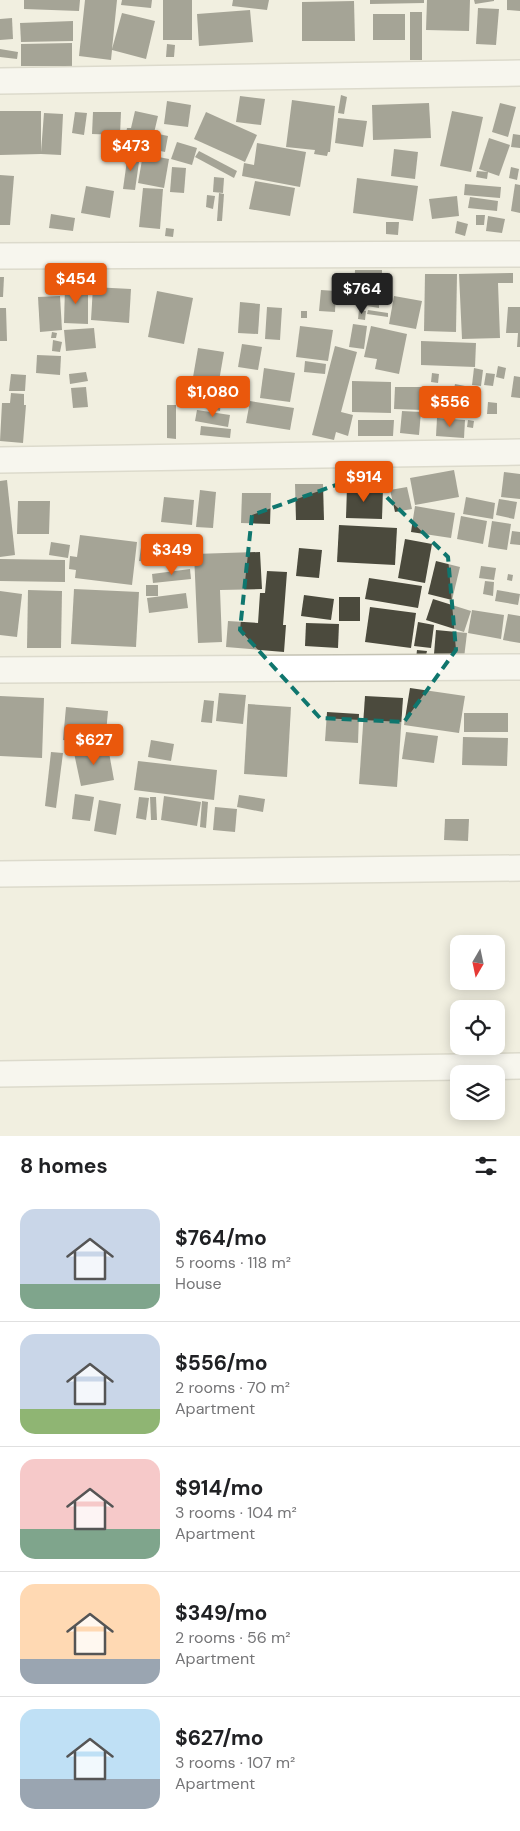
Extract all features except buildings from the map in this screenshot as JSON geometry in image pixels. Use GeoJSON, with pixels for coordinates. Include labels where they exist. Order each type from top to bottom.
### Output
{"type":"FeatureCollection","features":[{"type":"Feature","properties":{"kind":"street"},"geometry":{"type":"LineString","coordinates":[[0,81],[520,73]]}},
{"type":"Feature","properties":{"kind":"street"},"geometry":{"type":"LineString","coordinates":[[0,256],[520,254]]}},
{"type":"Feature","properties":{"kind":"street"},"geometry":{"type":"LineString","coordinates":[[0,460],[520,452]]}},
{"type":"Feature","properties":{"kind":"street"},"geometry":{"type":"LineString","coordinates":[[0,670],[520,667]]}},
{"type":"Feature","properties":{"kind":"street"},"geometry":{"type":"LineString","coordinates":[[0,874],[520,868]]}},
{"type":"Feature","properties":{"kind":"street"},"geometry":{"type":"LineString","coordinates":[[0,1074],[520,1066]]}},
{"type":"Feature","properties":{"kind":"highlighted area"},"geometry":{"type":"Polygon","coordinates":[[[364,475],[448,557],[456,650],[404,722],[320,718],[240,630],[252,515],[364,475]]]}}]}
